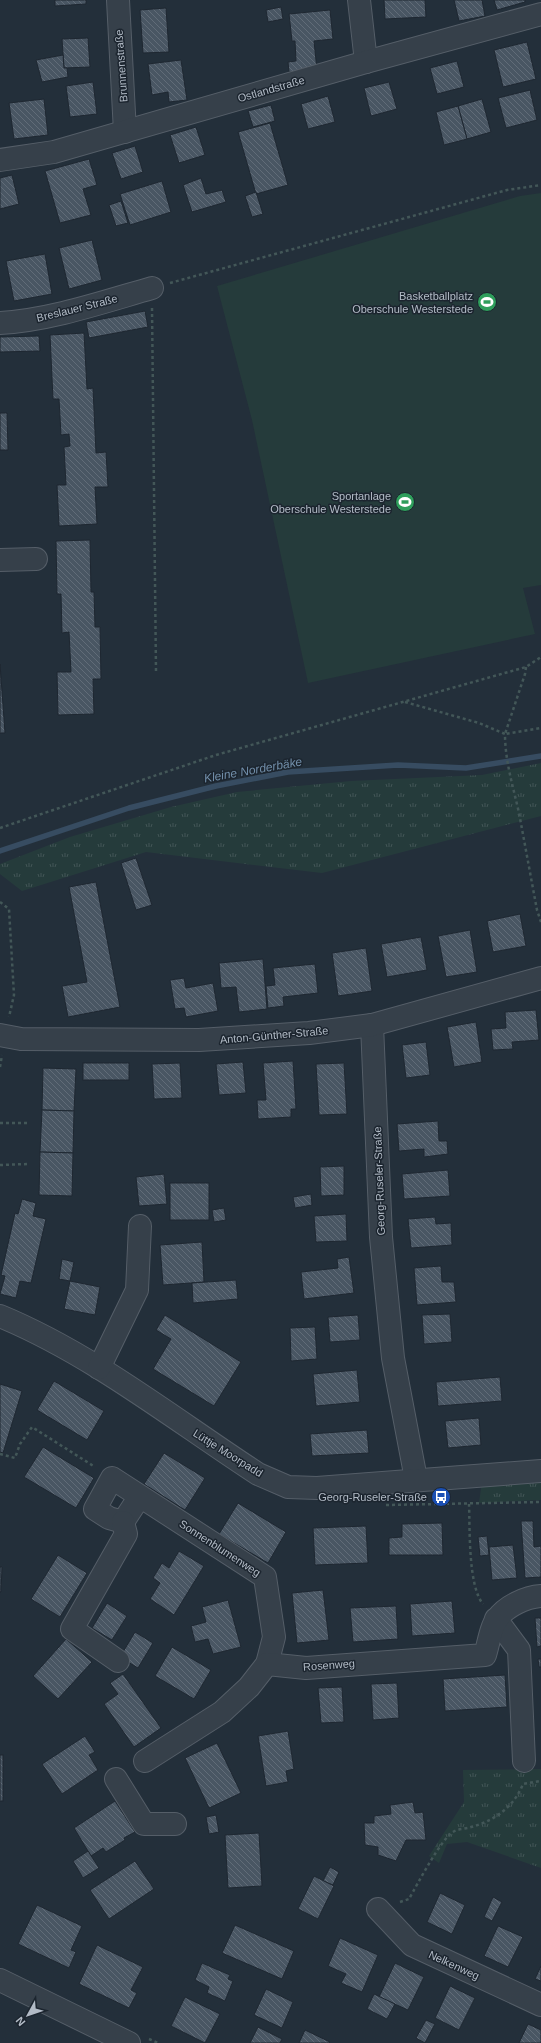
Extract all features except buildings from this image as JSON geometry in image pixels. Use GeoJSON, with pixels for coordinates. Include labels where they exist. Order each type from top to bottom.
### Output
{"type":"FeatureCollection","features":[{"type":"Feature","properties":{"kind":"street","name":"Brunnenstraße"},"geometry":{"type":"LineString","coordinates":[[118,0],[125,132]]}},
{"type":"Feature","properties":{"kind":"street"},"geometry":{"type":"LineString","coordinates":[[359,0],[366,62]]}},
{"type":"Feature","properties":{"kind":"street","name":"Ostlandstraße"},"geometry":{"type":"LineString","coordinates":[[0,160],[54,152],[366,62],[541,14]]}},
{"type":"Feature","properties":{"kind":"street","name":"Breslauer Straße"},"geometry":{"type":"LineString","coordinates":[[0,323],[22,322],[152,288]]}},
{"type":"Feature","properties":{"kind":"street"},"geometry":{"type":"LineString","coordinates":[[0,560],[36,559]]}},
{"type":"Feature","properties":{"kind":"street","name":"Anton-Günther-Straße"},"geometry":{"type":"LineString","coordinates":[[2,1035],[21,1039],[199,1040],[309,1033],[372,1025],[541,978]]}},
{"type":"Feature","properties":{"kind":"street","name":"Georg-Ruseler-Straße"},"geometry":{"type":"LineString","coordinates":[[372,1025],[382,1244],[393,1358],[416,1479]]}},
{"type":"Feature","properties":{"kind":"street"},"geometry":{"type":"LineString","coordinates":[[99,1368],[137,1290],[140,1226]]}},
{"type":"Feature","properties":{"kind":"street","name":"Lüttje Moorpadd"},"geometry":{"type":"LineString","coordinates":[[0,1316],[19,1324],[99,1368],[258,1474],[288,1486],[317,1488],[541,1470]]}},
{"type":"Feature","properties":{"kind":"street"},"geometry":{"type":"LineString","coordinates":[[112,1478],[95,1509],[109,1518],[123,1522]]}},
{"type":"Feature","properties":{"kind":"street","name":"Sonnenblumenweg"},"geometry":{"type":"LineString","coordinates":[[112,1478],[265,1577],[274,1637],[267,1664]]}},
{"type":"Feature","properties":{"kind":"street"},"geometry":{"type":"LineString","coordinates":[[118,1661],[72,1630],[126,1534],[123,1522],[140,1496]]}},
{"type":"Feature","properties":{"kind":"street"},"geometry":{"type":"LineString","coordinates":[[524,1762],[519,1650],[496,1619],[512,1605],[533,1597],[541,1596]]}},
{"type":"Feature","properties":{"kind":"street","name":"Rosenweg"},"geometry":{"type":"LineString","coordinates":[[267,1664],[306,1668],[346,1663],[485,1656],[496,1619]]}},
{"type":"Feature","properties":{"kind":"street"},"geometry":{"type":"LineString","coordinates":[[145,1761],[222,1712],[249,1686],[267,1664]]}},
{"type":"Feature","properties":{"kind":"street"},"geometry":{"type":"LineString","coordinates":[[116,1780],[144,1824],[175,1824]]}},
{"type":"Feature","properties":{"kind":"street","name":"Nelkenweg"},"geometry":{"type":"LineString","coordinates":[[378,1909],[412,1945],[541,2005]]}},
{"type":"Feature","properties":{"kind":"street"},"geometry":{"type":"LineString","coordinates":[[0,1980],[129,2043]]}},
{"type":"Feature","properties":{"kind":"path"},"geometry":{"type":"LineString","coordinates":[[156,672],[152,288],[507,190],[541,185]]}},
{"type":"Feature","properties":{"kind":"path"},"geometry":{"type":"LineString","coordinates":[[0,828],[216,755],[526,667],[541,657]]}},
{"type":"Feature","properties":{"kind":"path"},"geometry":{"type":"LineString","coordinates":[[526,667],[505,734],[505,748],[508,771],[518,812],[537,910],[541,922]]}},
{"type":"Feature","properties":{"kind":"path"},"geometry":{"type":"LineString","coordinates":[[404,701],[479,723],[505,734],[541,728]]}},
{"type":"Feature","properties":{"kind":"path"},"geometry":{"type":"LineString","coordinates":[[0,902],[9,909],[14,995],[2,1035],[0,1067]]}},
{"type":"Feature","properties":{"kind":"path"},"geometry":{"type":"LineString","coordinates":[[0,1123],[29,1123]]}},
{"type":"Feature","properties":{"kind":"path"},"geometry":{"type":"LineString","coordinates":[[0,1165],[28,1164]]}},
{"type":"Feature","properties":{"kind":"path"},"geometry":{"type":"LineString","coordinates":[[0,1454],[15,1458],[20,1444],[32,1427],[112,1478]]}},
{"type":"Feature","properties":{"kind":"path"},"geometry":{"type":"LineString","coordinates":[[469,1504],[472,1574],[479,1599],[496,1619]]}},
{"type":"Feature","properties":{"kind":"path"},"geometry":{"type":"LineString","coordinates":[[378,1909],[409,1899],[430,1862],[452,1832],[492,1820],[509,1807],[519,1795],[524,1784],[541,1780]]}},
{"type":"Feature","properties":{"kind":"green space","name":"Sportanlage Oberschule Westerstede"},"geometry":{"type":"Polygon","coordinates":[[[541,193],[541,585],[523,588],[535,634],[308,683],[252,420],[217,286],[520,196],[541,193]]]}},
{"type":"Feature","properties":{"kind":"green space"},"geometry":{"type":"Polygon","coordinates":[[[541,763],[541,816],[322,873],[146,852],[22,891],[0,874],[0,864],[70,837],[171,807],[237,792],[351,781],[482,775],[541,763]]]}},
{"type":"Feature","properties":{"kind":"green space"},"geometry":{"type":"Polygon","coordinates":[[[541,1479],[541,1500],[479,1503],[482,1482],[541,1479]]]}},
{"type":"Feature","properties":{"kind":"green space"},"geometry":{"type":"Polygon","coordinates":[[[541,1769],[541,1868],[467,1842],[447,1844],[439,1863],[429,1856],[464,1802],[463,1770],[541,1769]]]}},
{"type":"Feature","properties":{"kind":"waterway","name":"Kleine Norderbäke"},"geometry":{"type":"LineString","coordinates":[[0,851],[129,808],[216,786],[288,772],[398,765],[466,768],[541,756]]}},
{"type":"Feature","properties":{"kind":"place","name":"Basketballplatz Oberschule Westerstede"},"geometry":{"type":"Point","coordinates":[487,302]}},
{"type":"Feature","properties":{"kind":"place","name":"Sportanlage Oberschule Westerstede"},"geometry":{"type":"Point","coordinates":[405,502]}},
{"type":"Feature","properties":{"kind":"place","name":"Georg-Ruseler-Straße"},"geometry":{"type":"Point","coordinates":[441,1497]}}]}
